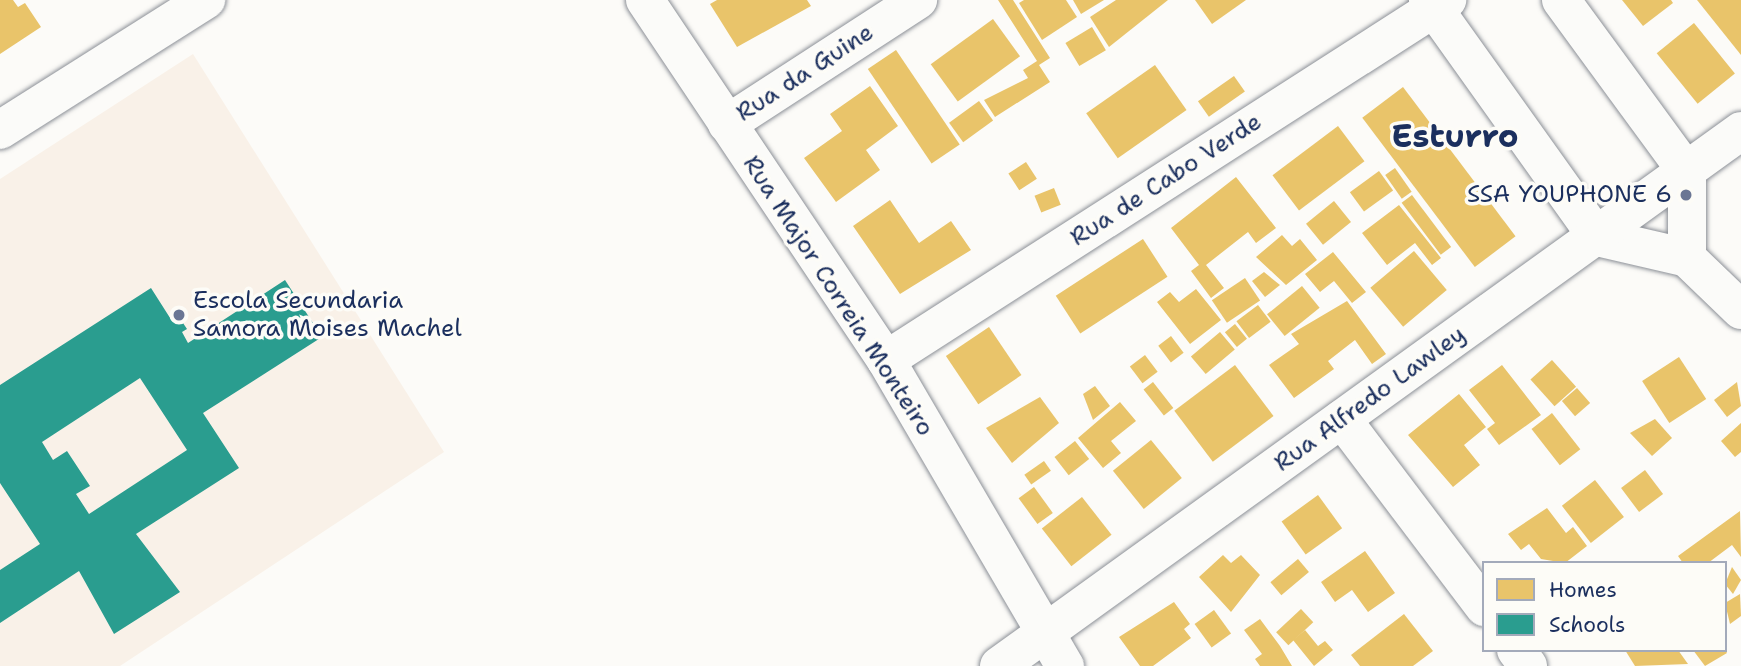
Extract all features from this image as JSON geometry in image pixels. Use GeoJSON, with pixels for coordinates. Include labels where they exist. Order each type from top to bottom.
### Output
{"type":"FeatureCollection","features":[{"type":"Feature","properties":{"kind":"street"},"geometry":{"type":"LineString","coordinates":[[0,130],[206,0]]}},
{"type":"Feature","properties":{"kind":"street","name":"Rua Major Correia Monteiro"},"geometry":{"type":"LineString","coordinates":[[645,0],[886,360],[1065,666]]}},
{"type":"Feature","properties":{"kind":"street","name":"Rua da Guine"},"geometry":{"type":"LineString","coordinates":[[727,124],[918,0]]}},
{"type":"Feature","properties":{"kind":"street"},"geometry":{"type":"LineString","coordinates":[[1561,0],[1687,172],[1687,258]]}},
{"type":"Feature","properties":{"kind":"street"},"geometry":{"type":"LineString","coordinates":[[1436,3],[1597,237],[1687,258],[1741,310]]}},
{"type":"Feature","properties":{"kind":"street","name":"Rua de Cabo Verde"},"geometry":{"type":"LineString","coordinates":[[886,360],[1436,3]]}},
{"type":"Feature","properties":{"kind":"street","name":"Rua Alfredo Lawley"},"geometry":{"type":"LineString","coordinates":[[999,666],[1741,131]]}},
{"type":"Feature","properties":{"kind":"street"},"geometry":{"type":"LineString","coordinates":[[1342,419],[1482,604]]}},
{"type":"Feature","properties":{"kind":"shaded area","name":"Escola Secundaria Samora Moises Machel"},"geometry":{"type":"Polygon","coordinates":[[[193,54],[444,452],[120,666],[0,666],[0,179],[193,54]]]}},
{"type":"Feature","properties":{"kind":"building: Homes"},"geometry":{"type":"Polygon","coordinates":[[[0,0],[13,0],[18,7],[25,3],[41,27],[0,54],[0,0]]]}},
{"type":"Feature","properties":{"kind":"building: Homes"},"geometry":{"type":"Polygon","coordinates":[[[717,0],[807,0],[811,6],[737,47],[710,4],[717,0]]]}},
{"type":"Feature","properties":{"kind":"building: Homes"},"geometry":{"type":"Polygon","coordinates":[[[998,0],[1013,0],[1050,58],[1039,65],[1050,82],[995,117],[984,100],[1028,78],[1023,70],[1037,61],[998,0]]]}},
{"type":"Feature","properties":{"kind":"building: Homes"},"geometry":{"type":"Polygon","coordinates":[[[1024,0],[1066,0],[1077,17],[1042,40],[1019,3],[1024,0]]]}},
{"type":"Feature","properties":{"kind":"building: Homes"},"geometry":{"type":"Polygon","coordinates":[[[1073,0],[1104,0],[1081,14],[1073,0]]]}},
{"type":"Feature","properties":{"kind":"building: Homes"},"geometry":{"type":"Polygon","coordinates":[[[1116,0],[1168,0],[1109,47],[1090,17],[1116,0]]]}},
{"type":"Feature","properties":{"kind":"building: Homes"},"geometry":{"type":"Polygon","coordinates":[[[1195,0],[1246,0],[1212,24],[1195,0]]]}},
{"type":"Feature","properties":{"kind":"building: Homes"},"geometry":{"type":"Polygon","coordinates":[[[1622,0],[1671,0],[1673,3],[1643,26],[1622,0]]]}},
{"type":"Feature","properties":{"kind":"building: Homes"},"geometry":{"type":"Polygon","coordinates":[[[1697,0],[1741,0],[1741,55],[1697,0]]]}},
{"type":"Feature","properties":{"kind":"building: Homes"},"geometry":{"type":"Polygon","coordinates":[[[993,19],[1020,56],[958,101],[931,64],[993,19]]]}},
{"type":"Feature","properties":{"kind":"building: Homes"},"geometry":{"type":"Polygon","coordinates":[[[1694,23],[1735,74],[1698,104],[1657,53],[1694,23]]]}},
{"type":"Feature","properties":{"kind":"building: Homes"},"geometry":{"type":"Polygon","coordinates":[[[1092,27],[1106,50],[1079,66],[1065,43],[1092,27]]]}},
{"type":"Feature","properties":{"kind":"building: Homes"},"geometry":{"type":"Polygon","coordinates":[[[896,50],[960,145],[932,164],[868,69],[896,50]]]}},
{"type":"Feature","properties":{"kind":"building: Homes"},"geometry":{"type":"Polygon","coordinates":[[[1155,65],[1187,110],[1118,158],[1086,113],[1155,65]]]}},
{"type":"Feature","properties":{"kind":"building: Homes"},"geometry":{"type":"Polygon","coordinates":[[[1234,76],[1245,92],[1209,117],[1198,101],[1234,76]]]}},
{"type":"Feature","properties":{"kind":"building: Homes"},"geometry":{"type":"Polygon","coordinates":[[[870,86],[898,126],[866,150],[880,170],[836,202],[804,158],[842,131],[830,114],[870,86]]]}},
{"type":"Feature","properties":{"kind":"building: Homes"},"geometry":{"type":"Polygon","coordinates":[[[1403,87],[1516,236],[1475,267],[1362,118],[1403,87]]]}},
{"type":"Feature","properties":{"kind":"building: Homes"},"geometry":{"type":"Polygon","coordinates":[[[979,101],[993,120],[963,142],[949,123],[979,101]]]}},
{"type":"Feature","properties":{"kind":"building: Homes"},"geometry":{"type":"Polygon","coordinates":[[[1338,126],[1364,161],[1299,210],[1273,175],[1338,126]]]}},
{"type":"Feature","properties":{"kind":"building: Homes"},"geometry":{"type":"Polygon","coordinates":[[[1026,162],[1037,179],[1019,190],[1008,173],[1026,162]]]}},
{"type":"Feature","properties":{"kind":"building: Homes"},"geometry":{"type":"Polygon","coordinates":[[[1395,168],[1412,192],[1402,199],[1385,175],[1395,168]]]}},
{"type":"Feature","properties":{"kind":"building: Homes"},"geometry":{"type":"Polygon","coordinates":[[[1379,171],[1393,190],[1364,212],[1350,192],[1379,171]]]}},
{"type":"Feature","properties":{"kind":"building: Homes"},"geometry":{"type":"Polygon","coordinates":[[[1236,177],[1276,228],[1256,243],[1248,232],[1206,265],[1224,288],[1211,298],[1191,271],[1199,265],[1171,228],[1236,177]]]}},
{"type":"Feature","properties":{"kind":"building: Homes"},"geometry":{"type":"Polygon","coordinates":[[[1054,188],[1061,205],[1041,213],[1035,196],[1054,188]]]}},
{"type":"Feature","properties":{"kind":"building: Homes"},"geometry":{"type":"Polygon","coordinates":[[[1412,195],[1451,247],[1441,255],[1402,203],[1412,195]]]}},
{"type":"Feature","properties":{"kind":"building: Homes"},"geometry":{"type":"Polygon","coordinates":[[[890,200],[919,243],[951,221],[971,250],[900,294],[853,226],[890,200]]]}},
{"type":"Feature","properties":{"kind":"building: Homes"},"geometry":{"type":"Polygon","coordinates":[[[1334,201],[1351,222],[1323,245],[1306,224],[1334,201]]]}},
{"type":"Feature","properties":{"kind":"building: Homes"},"geometry":{"type":"Polygon","coordinates":[[[1399,205],[1441,258],[1432,265],[1415,243],[1387,265],[1362,233],[1399,205]]]}},
{"type":"Feature","properties":{"kind":"building: Homes"},"geometry":{"type":"Polygon","coordinates":[[[1282,235],[1292,246],[1300,239],[1317,260],[1286,285],[1256,257],[1282,235]]]}},
{"type":"Feature","properties":{"kind":"building: Homes"},"geometry":{"type":"Polygon","coordinates":[[[1143,239],[1168,277],[1080,333],[1056,296],[1143,239]]]}},
{"type":"Feature","properties":{"kind":"building: Homes"},"geometry":{"type":"Polygon","coordinates":[[[1414,251],[1447,290],[1403,327],[1370,288],[1414,251]]]}},
{"type":"Feature","properties":{"kind":"building: Homes"},"geometry":{"type":"Polygon","coordinates":[[[1333,252],[1366,292],[1352,303],[1334,281],[1320,292],[1305,274],[1333,252]]]}},
{"type":"Feature","properties":{"kind":"building: Homes"},"geometry":{"type":"Polygon","coordinates":[[[1264,272],[1280,285],[1265,297],[1252,281],[1264,272]]]}},
{"type":"Feature","properties":{"kind":"building: Homes"},"geometry":{"type":"Polygon","coordinates":[[[1245,278],[1260,300],[1227,323],[1212,300],[1245,278]]]}},
{"type":"Feature","properties":{"kind":"building: Homes"},"geometry":{"type":"Polygon","coordinates":[[[1302,286],[1320,308],[1285,336],[1267,314],[1302,286]]]}},
{"type":"Feature","properties":{"kind":"building: Homes"},"geometry":{"type":"Polygon","coordinates":[[[1196,289],[1221,320],[1190,344],[1157,302],[1170,292],[1179,302],[1196,289]]]}},
{"type":"Feature","properties":{"kind":"building: Homes"},"geometry":{"type":"Polygon","coordinates":[[[1347,301],[1386,354],[1372,364],[1355,340],[1328,361],[1334,369],[1294,398],[1269,365],[1299,344],[1291,334],[1347,301]]]}},
{"type":"Feature","properties":{"kind":"building: Homes"},"geometry":{"type":"Polygon","coordinates":[[[1258,305],[1271,322],[1249,338],[1236,321],[1258,305]]]}},
{"type":"Feature","properties":{"kind":"building: Homes"},"geometry":{"type":"Polygon","coordinates":[[[1235,324],[1247,339],[1237,347],[1225,332],[1235,324]]]}},
{"type":"Feature","properties":{"kind":"building: Homes"},"geometry":{"type":"Polygon","coordinates":[[[989,327],[1021,375],[978,404],[946,356],[989,327]]]}},
{"type":"Feature","properties":{"kind":"building: Homes"},"geometry":{"type":"Polygon","coordinates":[[[1220,332],[1235,350],[1206,374],[1191,356],[1220,332]]]}},
{"type":"Feature","properties":{"kind":"building: Homes"},"geometry":{"type":"Polygon","coordinates":[[[1171,336],[1184,353],[1171,362],[1158,346],[1171,336]]]}},
{"type":"Feature","properties":{"kind":"building: Homes"},"geometry":{"type":"Polygon","coordinates":[[[1145,355],[1158,372],[1142,383],[1130,366],[1145,355]]]}},
{"type":"Feature","properties":{"kind":"building: Homes"},"geometry":{"type":"Polygon","coordinates":[[[1679,357],[1706,399],[1669,423],[1642,381],[1679,357]]]}},
{"type":"Feature","properties":{"kind":"building: Homes"},"geometry":{"type":"Polygon","coordinates":[[[1552,360],[1576,387],[1555,406],[1530,379],[1552,360]]]}},
{"type":"Feature","properties":{"kind":"building: Homes"},"geometry":{"type":"Polygon","coordinates":[[[1235,365],[1274,416],[1213,462],[1174,411],[1235,365]]]}},
{"type":"Feature","properties":{"kind":"building: Homes"},"geometry":{"type":"Polygon","coordinates":[[[1502,365],[1541,415],[1499,445],[1487,429],[1495,423],[1469,390],[1502,365]]]}},
{"type":"Feature","properties":{"kind":"building: Homes"},"geometry":{"type":"Polygon","coordinates":[[[1153,382],[1173,408],[1164,415],[1144,389],[1153,382]]]}},
{"type":"Feature","properties":{"kind":"building: Homes"},"geometry":{"type":"Polygon","coordinates":[[[1737,382],[1741,406],[1727,417],[1714,400],[1737,382]]]}},
{"type":"Feature","properties":{"kind":"building: Homes"},"geometry":{"type":"Polygon","coordinates":[[[1095,386],[1110,406],[1093,420],[1083,394],[1095,386]]]}},
{"type":"Feature","properties":{"kind":"building: Homes"},"geometry":{"type":"Polygon","coordinates":[[[1577,388],[1590,403],[1575,416],[1562,401],[1577,388]]]}},
{"type":"Feature","properties":{"kind":"building: Homes"},"geometry":{"type":"Polygon","coordinates":[[[1459,394],[1486,427],[1464,445],[1480,465],[1453,487],[1408,435],[1459,394]]]}},
{"type":"Feature","properties":{"kind":"building: Homes"},"geometry":{"type":"Polygon","coordinates":[[[1040,397],[1059,423],[1012,463],[986,428],[1040,397]]]}},
{"type":"Feature","properties":{"kind":"building: Homes"},"geometry":{"type":"Polygon","coordinates":[[[1120,402],[1136,421],[1111,441],[1121,453],[1103,468],[1078,438],[1120,402]]]}},
{"type":"Feature","properties":{"kind":"building: Homes"},"geometry":{"type":"Polygon","coordinates":[[[1552,413],[1580,449],[1560,465],[1532,429],[1552,413]]]}},
{"type":"Feature","properties":{"kind":"building: Homes"},"geometry":{"type":"Polygon","coordinates":[[[1655,419],[1672,438],[1652,456],[1630,433],[1655,419]]]}},
{"type":"Feature","properties":{"kind":"building: Homes"},"geometry":{"type":"Polygon","coordinates":[[[1741,423],[1741,452],[1735,457],[1721,441],[1741,423]]]}},
{"type":"Feature","properties":{"kind":"building: Homes"},"geometry":{"type":"Polygon","coordinates":[[[1151,440],[1182,478],[1144,509],[1113,471],[1151,440]]]}},
{"type":"Feature","properties":{"kind":"building: Homes"},"geometry":{"type":"Polygon","coordinates":[[[1075,441],[1089,459],[1069,475],[1055,457],[1075,441]]]}},
{"type":"Feature","properties":{"kind":"building: Homes"},"geometry":{"type":"Polygon","coordinates":[[[1044,461],[1051,471],[1031,485],[1024,475],[1044,461]]]}},
{"type":"Feature","properties":{"kind":"building: Homes"},"geometry":{"type":"Polygon","coordinates":[[[1645,470],[1663,494],[1639,512],[1621,488],[1645,470]]]}},
{"type":"Feature","properties":{"kind":"building: Homes"},"geometry":{"type":"Polygon","coordinates":[[[1595,480],[1624,517],[1591,543],[1562,506],[1595,480]]]}},
{"type":"Feature","properties":{"kind":"building: Homes"},"geometry":{"type":"Polygon","coordinates":[[[1034,487],[1053,513],[1037,524],[1019,498],[1034,487]]]}},
{"type":"Feature","properties":{"kind":"building: Homes"},"geometry":{"type":"Polygon","coordinates":[[[1318,495],[1342,528],[1306,555],[1282,521],[1318,495]]]}},
{"type":"Feature","properties":{"kind":"building: Homes"},"geometry":{"type":"Polygon","coordinates":[[[1082,497],[1112,535],[1071,566],[1042,528],[1082,497]]]}},
{"type":"Feature","properties":{"kind":"building: Homes"},"geometry":{"type":"Polygon","coordinates":[[[1547,508],[1566,533],[1573,527],[1587,546],[1568,561],[1553,561],[1541,559],[1529,544],[1521,550],[1508,534],[1547,508]]]}},
{"type":"Feature","properties":{"kind":"building: Homes"},"geometry":{"type":"Polygon","coordinates":[[[1740,511],[1741,557],[1732,545],[1711,561],[1682,561],[1678,556],[1740,511]]]}},
{"type":"Feature","properties":{"kind":"building: Homes"},"geometry":{"type":"Polygon","coordinates":[[[1365,551],[1395,593],[1368,612],[1352,590],[1335,602],[1321,582],[1365,551]]]}},
{"type":"Feature","properties":{"kind":"building: Homes"},"geometry":{"type":"Polygon","coordinates":[[[1223,555],[1231,563],[1241,555],[1260,575],[1231,612],[1199,577],[1223,555]]]}},
{"type":"Feature","properties":{"kind":"building: Homes"},"geometry":{"type":"Polygon","coordinates":[[[1298,559],[1309,572],[1281,595],[1270,582],[1298,559]]]}},
{"type":"Feature","properties":{"kind":"building: Homes"},"geometry":{"type":"Polygon","coordinates":[[[1732,567],[1741,580],[1733,594],[1727,586],[1732,567]]]}},
{"type":"Feature","properties":{"kind":"building: Homes"},"geometry":{"type":"Polygon","coordinates":[[[1740,594],[1741,616],[1730,624],[1727,611],[1727,602],[1740,594]]]}},
{"type":"Feature","properties":{"kind":"building: Homes"},"geometry":{"type":"Polygon","coordinates":[[[1174,602],[1190,624],[1184,629],[1191,638],[1153,666],[1140,666],[1119,637],[1174,602]]]}},
{"type":"Feature","properties":{"kind":"building: Homes"},"geometry":{"type":"Polygon","coordinates":[[[1301,609],[1313,622],[1288,645],[1276,632],[1301,609]]]}},
{"type":"Feature","properties":{"kind":"building: Homes"},"geometry":{"type":"Polygon","coordinates":[[[1214,610],[1231,633],[1212,648],[1195,624],[1214,610]]]}},
{"type":"Feature","properties":{"kind":"building: Homes"},"geometry":{"type":"Polygon","coordinates":[[[1404,614],[1433,651],[1413,666],[1360,666],[1351,655],[1404,614]]]}},
{"type":"Feature","properties":{"kind":"building: Homes"},"geometry":{"type":"Polygon","coordinates":[[[1260,619],[1292,666],[1260,666],[1255,659],[1262,654],[1244,630],[1260,619]]]}},
{"type":"Feature","properties":{"kind":"building: Homes"},"geometry":{"type":"Polygon","coordinates":[[[1305,630],[1318,646],[1325,641],[1333,650],[1314,666],[1293,640],[1305,630]]]}},
{"type":"Feature","properties":{"kind":"building: Homes"},"geometry":{"type":"Polygon","coordinates":[[[1626,652],[1679,652],[1688,664],[1635,666],[1626,652]]]}},
{"type":"Feature","properties":{"kind":"building: Homes"},"geometry":{"type":"Polygon","coordinates":[[[1694,652],[1727,653],[1705,666],[1694,652]]]}},
{"type":"Feature","properties":{"kind":"building: Schools"},"geometry":{"type":"Polygon","coordinates":[[[285,280],[322,337],[203,413],[239,468],[136,534],[180,592],[114,634],[79,571],[0,623],[0,570],[40,544],[0,483],[0,385],[151,288],[172,321],[179,317],[187,329],[182,332],[188,343],[285,280]],[[140,378],[42,442],[53,460],[67,451],[90,486],[76,494],[89,514],[187,450],[140,378]]]}},
{"type":"Feature","properties":{"kind":"place","name":"SSA YOUPHONE 6"},"geometry":{"type":"Point","coordinates":[1686,195]}},
{"type":"Feature","properties":{"kind":"place","name":"Escola Secundaria Samora Moises Machel"},"geometry":{"type":"Point","coordinates":[179,315]}},
{"type":"Feature","properties":{"kind":"district","name":"Esturro"},"geometry":{"type":"Point","coordinates":[1455,136]}}]}
